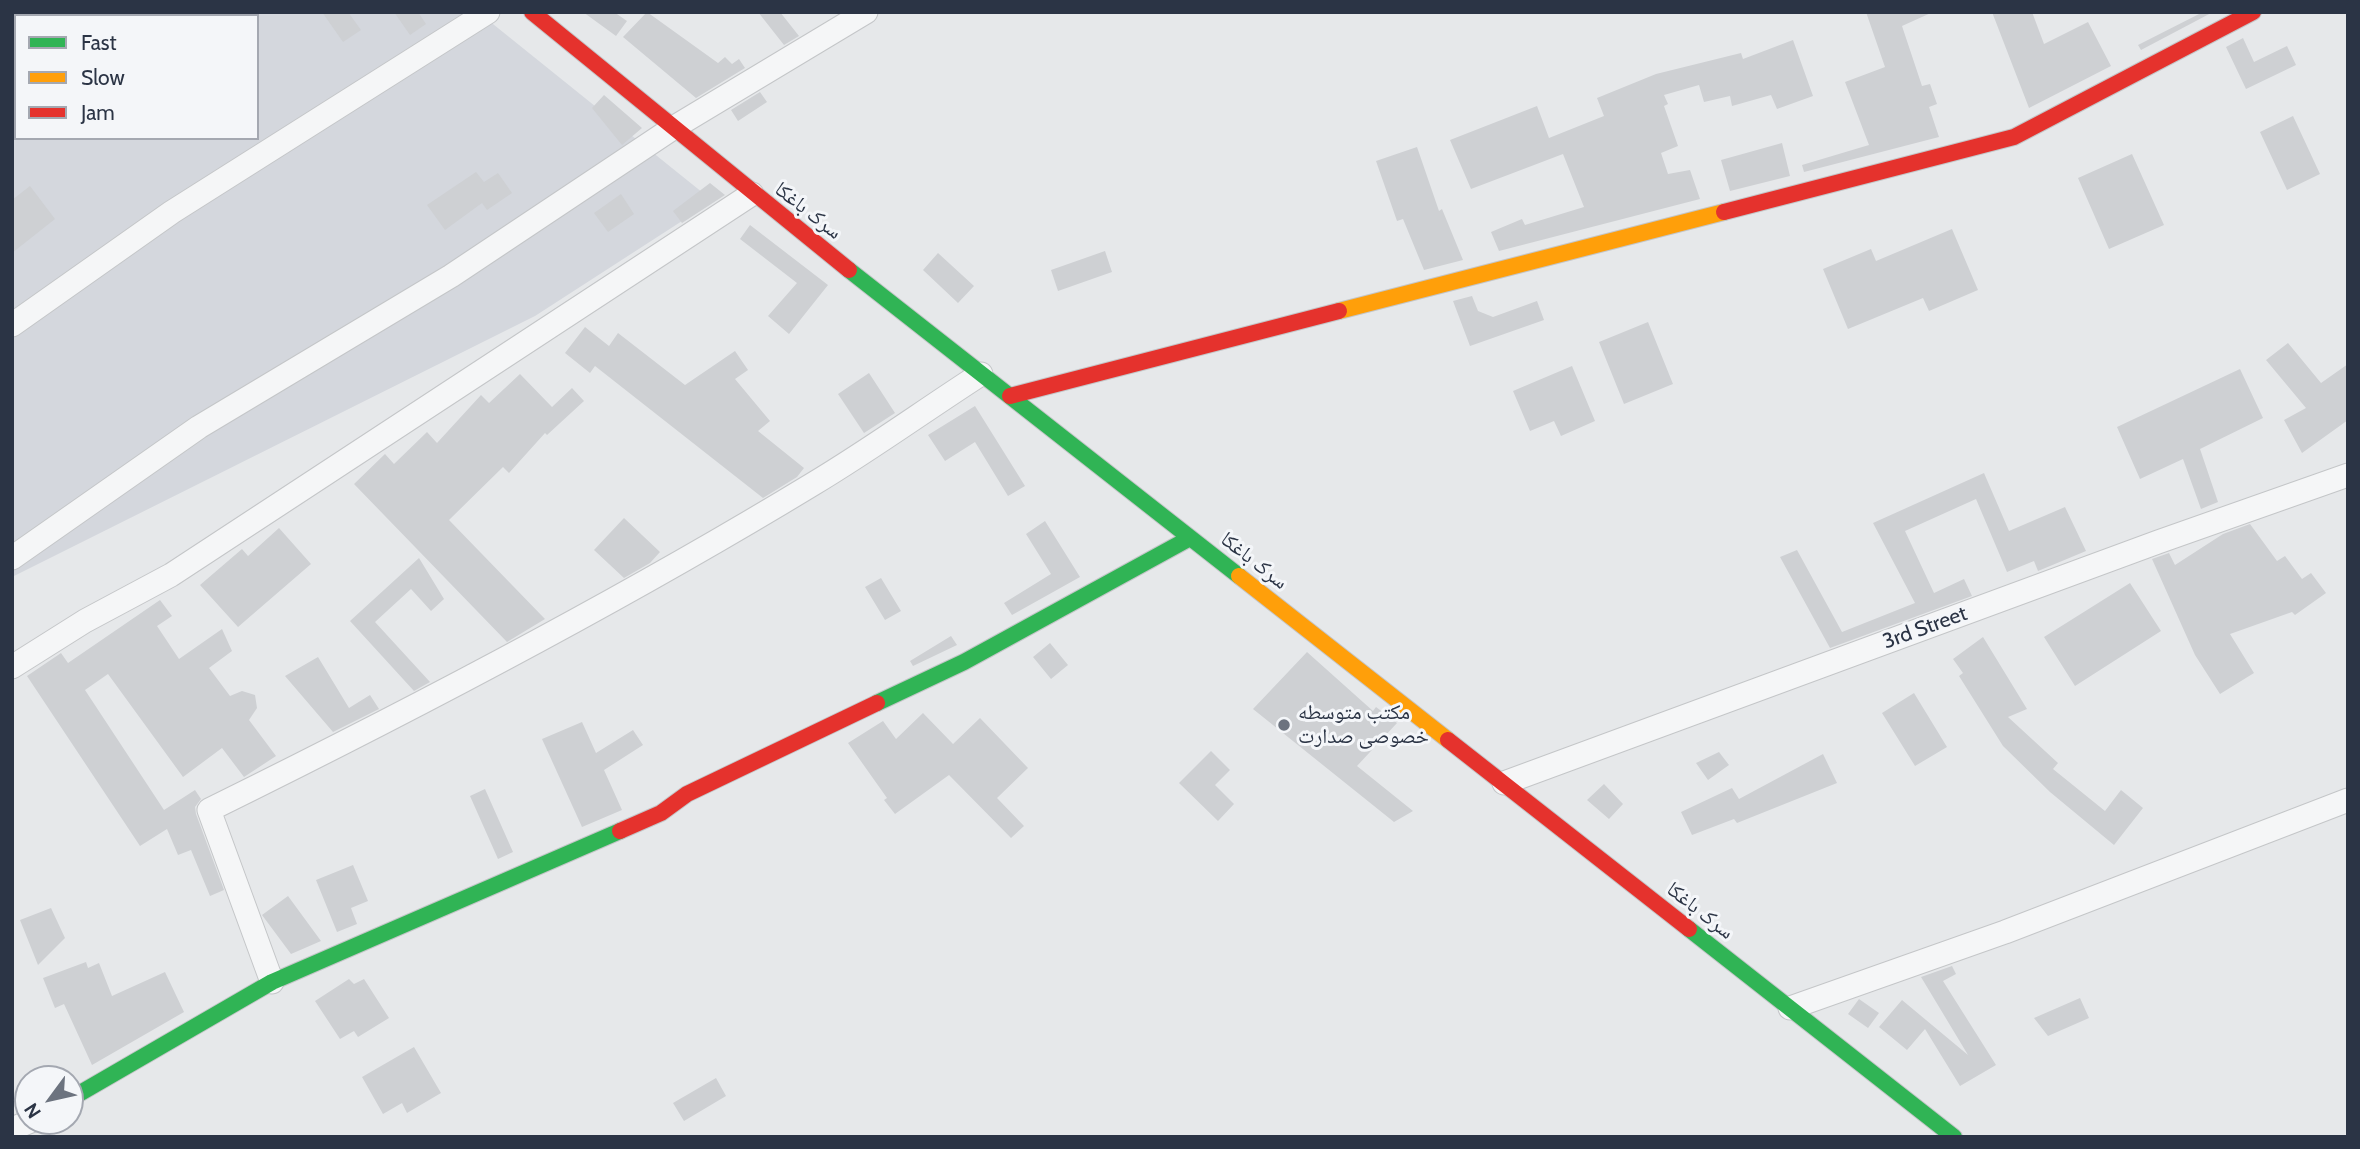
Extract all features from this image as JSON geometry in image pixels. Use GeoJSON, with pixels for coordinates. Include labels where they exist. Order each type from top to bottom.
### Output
{"type":"FeatureCollection","features":[{"type":"Feature","properties":{"kind":"street"},"geometry":{"type":"LineString","coordinates":[[14,320],[172,212],[488,12]]}},
{"type":"Feature","properties":{"kind":"street","name":"سرک باغکا"},"geometry":{"type":"LineString","coordinates":[[532,12],[752,194],[1954,1137]]}},
{"type":"Feature","properties":{"kind":"street"},"geometry":{"type":"LineString","coordinates":[[16,551],[199,427],[452,276],[673,128],[866,12]]}},
{"type":"Feature","properties":{"kind":"street"},"geometry":{"type":"LineString","coordinates":[[1010,396],[2014,137],[2253,12]]}},
{"type":"Feature","properties":{"kind":"street"},"geometry":{"type":"LineString","coordinates":[[12,667],[85,621],[171,576],[752,194]]}},
{"type":"Feature","properties":{"kind":"street"},"geometry":{"type":"LineString","coordinates":[[272,982],[209,810],[419,706],[625,593],[814,484],[981,374]]}},
{"type":"Feature","properties":{"kind":"street","name":"3rd Street"},"geometry":{"type":"LineString","coordinates":[[1504,783],[2158,541],[2348,475]]}},
{"type":"Feature","properties":{"kind":"street"},"geometry":{"type":"LineString","coordinates":[[84,1091],[272,982],[661,813],[687,794],[964,662],[1190,538]]}},
{"type":"Feature","properties":{"kind":"street"},"geometry":{"type":"LineString","coordinates":[[1790,1008],[2005,932],[2348,800]]}},
{"type":"Feature","properties":{"kind":"shaded area"},"geometry":{"type":"Polygon","coordinates":[[[12,12],[478,12],[713,201],[535,316],[12,577],[12,12]]]}},
{"type":"Feature","properties":{"kind":"building"},"geometry":{"type":"Polygon","coordinates":[[[322,12],[348,12],[361,30],[343,42],[322,12]]]}},
{"type":"Feature","properties":{"kind":"building"},"geometry":{"type":"Polygon","coordinates":[[[394,12],[418,12],[426,24],[410,35],[394,12]]]}},
{"type":"Feature","properties":{"kind":"building"},"geometry":{"type":"Polygon","coordinates":[[[583,12],[614,12],[627,21],[616,36],[583,12]]]}},
{"type":"Feature","properties":{"kind":"building"},"geometry":{"type":"Polygon","coordinates":[[[647,12],[718,63],[725,57],[732,64],[739,59],[745,68],[696,98],[623,37],[647,12]]]}},
{"type":"Feature","properties":{"kind":"building"},"geometry":{"type":"Polygon","coordinates":[[[758,12],[780,12],[799,36],[784,45],[758,12]]]}},
{"type":"Feature","properties":{"kind":"building"},"geometry":{"type":"Polygon","coordinates":[[[1866,12],[1933,12],[1902,26],[1922,86],[1930,84],[1937,104],[1929,107],[1939,137],[1804,172],[1802,165],[1869,145],[1845,82],[1885,67],[1866,12]]]}},
{"type":"Feature","properties":{"kind":"building"},"geometry":{"type":"Polygon","coordinates":[[[1992,12],[2032,12],[2044,44],[2088,22],[2111,66],[2029,108],[1992,12]]]}},
{"type":"Feature","properties":{"kind":"building"},"geometry":{"type":"Polygon","coordinates":[[[2203,12],[2213,12],[2141,50],[2138,45],[2203,12]]]}},
{"type":"Feature","properties":{"kind":"building"},"geometry":{"type":"Polygon","coordinates":[[[2243,38],[2254,62],[2287,46],[2296,65],[2246,89],[2226,47],[2243,38]]]}},
{"type":"Feature","properties":{"kind":"building"},"geometry":{"type":"Polygon","coordinates":[[[1793,40],[1813,96],[1777,109],[1771,95],[1732,106],[1730,96],[1704,102],[1699,85],[1664,95],[1668,104],[1664,106],[1678,146],[1661,153],[1668,174],[1690,170],[1700,199],[1499,251],[1491,232],[1522,219],[1525,225],[1584,207],[1563,154],[1471,189],[1450,140],[1537,106],[1549,138],[1604,116],[1597,98],[1656,74],[1741,53],[1743,59],[1793,40]]]}},
{"type":"Feature","properties":{"kind":"building"},"geometry":{"type":"Polygon","coordinates":[[[760,92],[767,102],[738,121],[731,110],[760,92]]]}},
{"type":"Feature","properties":{"kind":"building"},"geometry":{"type":"Polygon","coordinates":[[[604,95],[642,128],[622,145],[592,108],[604,95]]]}},
{"type":"Feature","properties":{"kind":"building"},"geometry":{"type":"Polygon","coordinates":[[[2293,116],[2320,174],[2287,190],[2260,132],[2293,116]]]}},
{"type":"Feature","properties":{"kind":"building"},"geometry":{"type":"Polygon","coordinates":[[[1782,143],[1790,176],[1730,191],[1721,160],[1782,143]]]}},
{"type":"Feature","properties":{"kind":"building"},"geometry":{"type":"Polygon","coordinates":[[[1417,147],[1439,211],[1442,209],[1463,260],[1424,270],[1403,219],[1397,221],[1376,161],[1417,147]]]}},
{"type":"Feature","properties":{"kind":"building"},"geometry":{"type":"Polygon","coordinates":[[[2132,154],[2164,225],[2109,249],[2078,178],[2132,154]]]}},
{"type":"Feature","properties":{"kind":"building"},"geometry":{"type":"Polygon","coordinates":[[[476,172],[484,182],[498,173],[512,193],[487,210],[482,203],[445,230],[427,205],[476,172]]]}},
{"type":"Feature","properties":{"kind":"building"},"geometry":{"type":"Polygon","coordinates":[[[710,183],[725,195],[682,223],[673,211],[710,183]]]}},
{"type":"Feature","properties":{"kind":"building"},"geometry":{"type":"Polygon","coordinates":[[[30,186],[55,219],[12,253],[12,200],[30,186]]]}},
{"type":"Feature","properties":{"kind":"building"},"geometry":{"type":"Polygon","coordinates":[[[621,194],[634,214],[608,232],[594,213],[621,194]]]}},
{"type":"Feature","properties":{"kind":"building"},"geometry":{"type":"Polygon","coordinates":[[[750,225],[828,285],[789,334],[768,316],[797,283],[740,239],[750,225]]]}},
{"type":"Feature","properties":{"kind":"building"},"geometry":{"type":"Polygon","coordinates":[[[1952,229],[1978,290],[1929,311],[1923,298],[1848,329],[1823,269],[1871,249],[1876,261],[1952,229]]]}},
{"type":"Feature","properties":{"kind":"building"},"geometry":{"type":"Polygon","coordinates":[[[1105,251],[1112,272],[1058,291],[1051,270],[1105,251]]]}},
{"type":"Feature","properties":{"kind":"building"},"geometry":{"type":"Polygon","coordinates":[[[938,253],[974,286],[958,303],[923,270],[938,253]]]}},
{"type":"Feature","properties":{"kind":"building"},"geometry":{"type":"Polygon","coordinates":[[[1472,296],[1478,311],[1493,317],[1537,301],[1544,320],[1470,346],[1453,301],[1472,296]]]}},
{"type":"Feature","properties":{"kind":"building"},"geometry":{"type":"Polygon","coordinates":[[[1648,322],[1673,384],[1624,404],[1599,342],[1648,322]]]}},
{"type":"Feature","properties":{"kind":"building"},"geometry":{"type":"Polygon","coordinates":[[[585,327],[609,346],[618,333],[685,385],[735,351],[748,370],[735,379],[770,421],[758,431],[804,468],[797,477],[763,498],[595,366],[590,373],[565,353],[585,327]]]}},
{"type":"Feature","properties":{"kind":"building"},"geometry":{"type":"Polygon","coordinates":[[[2288,343],[2321,383],[2348,364],[2348,420],[2302,453],[2284,420],[2306,408],[2266,360],[2288,343]]]}},
{"type":"Feature","properties":{"kind":"building"},"geometry":{"type":"Polygon","coordinates":[[[1572,366],[1595,421],[1561,436],[1554,421],[1530,431],[1513,391],[1572,366]]]}},
{"type":"Feature","properties":{"kind":"building"},"geometry":{"type":"Polygon","coordinates":[[[2240,369],[2263,418],[2200,449],[2218,502],[2201,509],[2183,459],[2140,479],[2117,427],[2240,369]]]}},
{"type":"Feature","properties":{"kind":"building"},"geometry":{"type":"Polygon","coordinates":[[[869,373],[895,413],[864,433],[838,394],[869,373]]]}},
{"type":"Feature","properties":{"kind":"building"},"geometry":{"type":"Polygon","coordinates":[[[520,374],[552,407],[572,388],[584,401],[547,435],[545,433],[509,473],[503,467],[449,520],[545,619],[507,642],[354,484],[385,454],[394,464],[427,432],[437,443],[481,395],[489,403],[520,374]]]}},
{"type":"Feature","properties":{"kind":"building"},"geometry":{"type":"Polygon","coordinates":[[[975,406],[1025,486],[1008,496],[975,442],[945,461],[928,435],[975,406]]]}},
{"type":"Feature","properties":{"kind":"building"},"geometry":{"type":"Polygon","coordinates":[[[1984,473],[2009,531],[2065,507],[2086,551],[2038,571],[2034,561],[2007,572],[1976,499],[1905,531],[1934,593],[1964,579],[1972,596],[1830,648],[1780,557],[1797,550],[1842,632],[1915,603],[1873,523],[1984,473]]]}},
{"type":"Feature","properties":{"kind":"building"},"geometry":{"type":"Polygon","coordinates":[[[624,518],[660,552],[650,563],[624,578],[594,550],[624,518]]]}},
{"type":"Feature","properties":{"kind":"building"},"geometry":{"type":"Polygon","coordinates":[[[1045,521],[1080,577],[1012,615],[1004,603],[1051,574],[1026,534],[1045,521]]]}},
{"type":"Feature","properties":{"kind":"building"},"geometry":{"type":"Polygon","coordinates":[[[2250,524],[2277,561],[2285,556],[2302,579],[2311,573],[2326,593],[2295,615],[2292,612],[2230,634],[2254,673],[2220,694],[2195,655],[2152,559],[2169,553],[2175,565],[2223,534],[2250,524]]]}},
{"type":"Feature","properties":{"kind":"building"},"geometry":{"type":"Polygon","coordinates":[[[279,528],[311,564],[238,627],[200,585],[242,549],[248,556],[279,528]]]}},
{"type":"Feature","properties":{"kind":"building"},"geometry":{"type":"Polygon","coordinates":[[[419,558],[444,599],[431,611],[411,589],[375,622],[430,682],[414,691],[350,621],[419,558]]]}},
{"type":"Feature","properties":{"kind":"building"},"geometry":{"type":"Polygon","coordinates":[[[881,578],[901,611],[885,620],[865,587],[881,578]]]}},
{"type":"Feature","properties":{"kind":"building"},"geometry":{"type":"Polygon","coordinates":[[[2130,583],[2161,631],[2075,686],[2044,637],[2130,583]]]}},
{"type":"Feature","properties":{"kind":"building"},"geometry":{"type":"Polygon","coordinates":[[[160,600],[172,616],[157,626],[179,659],[222,629],[232,651],[209,668],[230,696],[242,691],[255,695],[257,708],[249,720],[276,756],[244,777],[222,748],[183,777],[108,674],[85,690],[164,810],[195,790],[201,799],[195,807],[196,814],[224,890],[210,896],[191,850],[178,855],[167,829],[140,846],[27,676],[61,653],[68,663],[160,600]]]}},
{"type":"Feature","properties":{"kind":"building"},"geometry":{"type":"Polygon","coordinates":[[[951,636],[957,645],[913,666],[910,661],[951,636]]]}},
{"type":"Feature","properties":{"kind":"building"},"geometry":{"type":"Polygon","coordinates":[[[1983,637],[2027,709],[2008,717],[2058,763],[2053,769],[2105,811],[2121,790],[2143,808],[2114,845],[2050,792],[2003,746],[1959,676],[1963,673],[1953,659],[1983,637]]]}},
{"type":"Feature","properties":{"kind":"building"},"geometry":{"type":"Polygon","coordinates":[[[1050,643],[1068,665],[1051,679],[1033,657],[1050,643]]]}},
{"type":"Feature","properties":{"kind":"building"},"geometry":{"type":"Polygon","coordinates":[[[1307,652],[1373,711],[1376,707],[1397,723],[1357,766],[1413,811],[1394,822],[1253,709],[1307,652]]]}},
{"type":"Feature","properties":{"kind":"building"},"geometry":{"type":"Polygon","coordinates":[[[318,657],[349,708],[370,695],[379,709],[333,732],[285,676],[318,657]]]}},
{"type":"Feature","properties":{"kind":"building"},"geometry":{"type":"Polygon","coordinates":[[[1914,693],[1947,747],[1915,766],[1882,713],[1914,693]]]}},
{"type":"Feature","properties":{"kind":"building"},"geometry":{"type":"Polygon","coordinates":[[[923,713],[953,744],[980,718],[1028,768],[997,798],[1024,826],[1011,838],[949,775],[895,814],[884,800],[887,798],[848,743],[883,721],[896,739],[923,713]]]}},
{"type":"Feature","properties":{"kind":"building"},"geometry":{"type":"Polygon","coordinates":[[[582,722],[596,753],[633,730],[643,745],[604,770],[622,810],[582,827],[542,739],[582,722]]]}},
{"type":"Feature","properties":{"kind":"building"},"geometry":{"type":"Polygon","coordinates":[[[1211,751],[1230,770],[1215,785],[1234,804],[1218,821],[1179,783],[1211,751]]]}},
{"type":"Feature","properties":{"kind":"building"},"geometry":{"type":"Polygon","coordinates":[[[1719,752],[1729,765],[1708,780],[1696,763],[1719,752]]]}},
{"type":"Feature","properties":{"kind":"building"},"geometry":{"type":"Polygon","coordinates":[[[1823,754],[1837,783],[1737,823],[1734,819],[1692,835],[1681,812],[1732,788],[1739,799],[1823,754]]]}},
{"type":"Feature","properties":{"kind":"building"},"geometry":{"type":"Polygon","coordinates":[[[1604,784],[1623,804],[1609,819],[1587,800],[1604,784]]]}},
{"type":"Feature","properties":{"kind":"building"},"geometry":{"type":"Polygon","coordinates":[[[485,789],[513,852],[498,859],[470,796],[485,789]]]}},
{"type":"Feature","properties":{"kind":"building"},"geometry":{"type":"Polygon","coordinates":[[[353,865],[368,901],[351,908],[357,924],[337,932],[316,880],[353,865]]]}},
{"type":"Feature","properties":{"kind":"building"},"geometry":{"type":"Polygon","coordinates":[[[288,896],[321,941],[291,954],[262,915],[288,896]]]}},
{"type":"Feature","properties":{"kind":"building"},"geometry":{"type":"Polygon","coordinates":[[[51,908],[65,938],[38,965],[20,920],[51,908]]]}},
{"type":"Feature","properties":{"kind":"building"},"geometry":{"type":"Polygon","coordinates":[[[86,962],[88,968],[99,963],[112,996],[165,972],[184,1012],[92,1065],[64,1004],[55,1008],[43,978],[86,962]]]}},
{"type":"Feature","properties":{"kind":"building"},"geometry":{"type":"Polygon","coordinates":[[[1952,966],[1956,974],[1943,981],[1996,1065],[1960,1086],[1925,1029],[1907,1050],[1879,1027],[1902,1000],[1968,1055],[1921,977],[1952,966]]]}},
{"type":"Feature","properties":{"kind":"building"},"geometry":{"type":"Polygon","coordinates":[[[349,979],[354,984],[364,979],[389,1018],[358,1037],[354,1031],[340,1039],[315,1001],[349,979]]]}},
{"type":"Feature","properties":{"kind":"building"},"geometry":{"type":"Polygon","coordinates":[[[2080,998],[2089,1018],[2048,1036],[2034,1018],[2080,998]]]}},
{"type":"Feature","properties":{"kind":"building"},"geometry":{"type":"Polygon","coordinates":[[[1859,999],[1879,1013],[1868,1028],[1848,1014],[1859,999]]]}},
{"type":"Feature","properties":{"kind":"building"},"geometry":{"type":"Polygon","coordinates":[[[414,1047],[441,1093],[407,1113],[402,1103],[383,1114],[362,1077],[414,1047]]]}},
{"type":"Feature","properties":{"kind":"building"},"geometry":{"type":"Polygon","coordinates":[[[716,1078],[726,1096],[684,1121],[673,1103],[716,1078]]]}},
{"type":"Feature","properties":{"kind":"traffic: fast"},"geometry":{"type":"LineString","coordinates":[[849,270],[1239,576]]}},
{"type":"Feature","properties":{"kind":"traffic: fast"},"geometry":{"type":"LineString","coordinates":[[877,703],[964,662],[1190,538]]}},
{"type":"Feature","properties":{"kind":"traffic: fast"},"geometry":{"type":"LineString","coordinates":[[84,1091],[272,982],[620,831]]}},
{"type":"Feature","properties":{"kind":"traffic: fast"},"geometry":{"type":"LineString","coordinates":[[1689,929],[1954,1137]]}},
{"type":"Feature","properties":{"kind":"traffic: slow"},"geometry":{"type":"LineString","coordinates":[[1339,311],[1724,212]]}},
{"type":"Feature","properties":{"kind":"traffic: slow"},"geometry":{"type":"LineString","coordinates":[[1239,576],[1448,740]]}},
{"type":"Feature","properties":{"kind":"traffic: jam"},"geometry":{"type":"LineString","coordinates":[[532,12],[849,270]]}},
{"type":"Feature","properties":{"kind":"traffic: jam"},"geometry":{"type":"LineString","coordinates":[[1724,212],[2014,137],[2253,12]]}},
{"type":"Feature","properties":{"kind":"traffic: jam"},"geometry":{"type":"LineString","coordinates":[[1010,396],[1339,311]]}},
{"type":"Feature","properties":{"kind":"traffic: jam"},"geometry":{"type":"LineString","coordinates":[[620,831],[661,813],[687,794],[877,703]]}},
{"type":"Feature","properties":{"kind":"traffic: jam"},"geometry":{"type":"LineString","coordinates":[[1448,740],[1689,929]]}},
{"type":"Feature","properties":{"kind":"place","name":"مکتب متوسطه خصوصی صدارت"},"geometry":{"type":"Point","coordinates":[1284,725]}}]}
